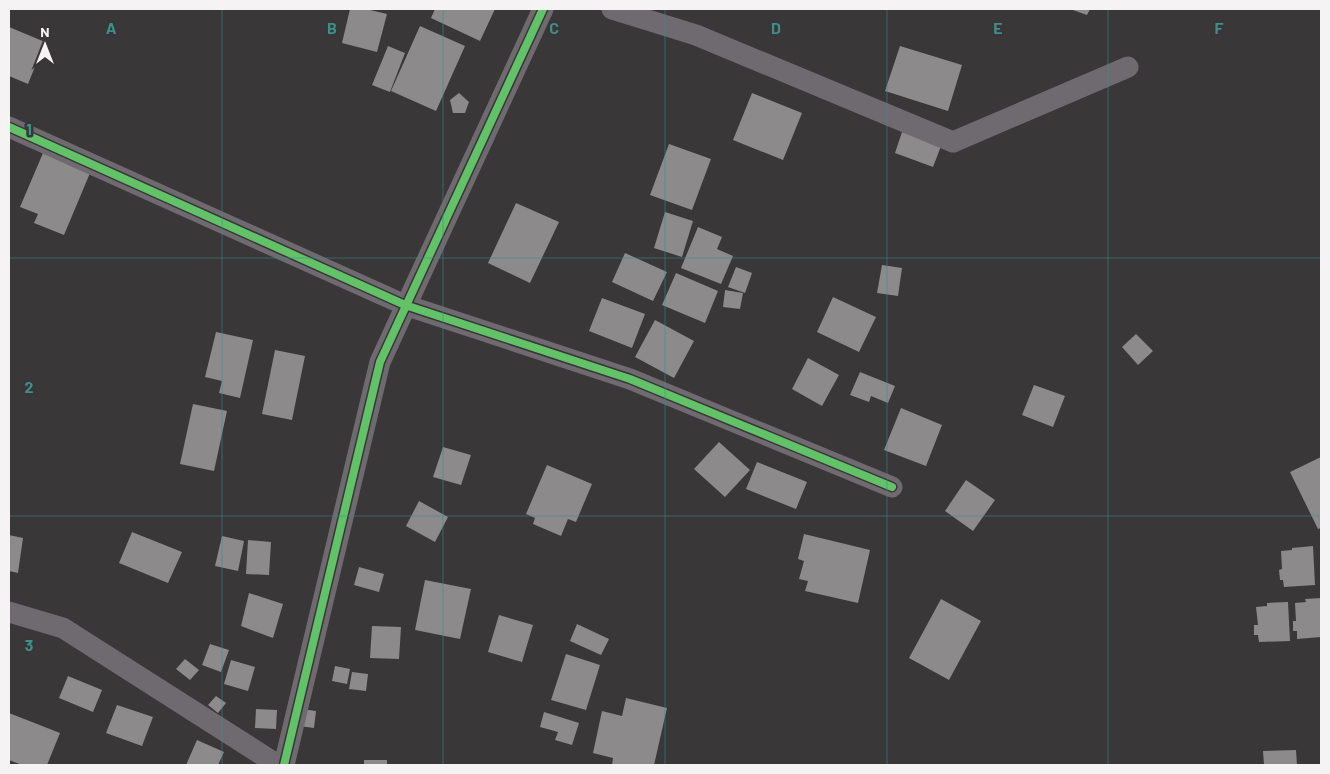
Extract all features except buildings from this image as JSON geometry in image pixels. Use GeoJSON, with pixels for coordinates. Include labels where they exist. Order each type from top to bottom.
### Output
{"type":"FeatureCollection","features":[{"type":"Feature","properties":{"kind":"street"},"geometry":{"type":"LineString","coordinates":[[284,765],[380,362],[543,9]]}},
{"type":"Feature","properties":{"kind":"street"},"geometry":{"type":"LineString","coordinates":[[612,9],[696,35],[953,142],[1128,67]]}},
{"type":"Feature","properties":{"kind":"street"},"geometry":{"type":"LineString","coordinates":[[9,127],[406,305],[630,379],[892,487]]}},
{"type":"Feature","properties":{"kind":"street"},"geometry":{"type":"LineString","coordinates":[[9,612],[63,628],[278,765]]}},
{"type":"Feature","properties":{"kind":"cycle path"},"geometry":{"type":"LineString","coordinates":[[284,765],[380,362],[543,9]]}},
{"type":"Feature","properties":{"kind":"cycle path"},"geometry":{"type":"LineString","coordinates":[[9,127],[405,305],[630,379],[892,487]]}}]}
